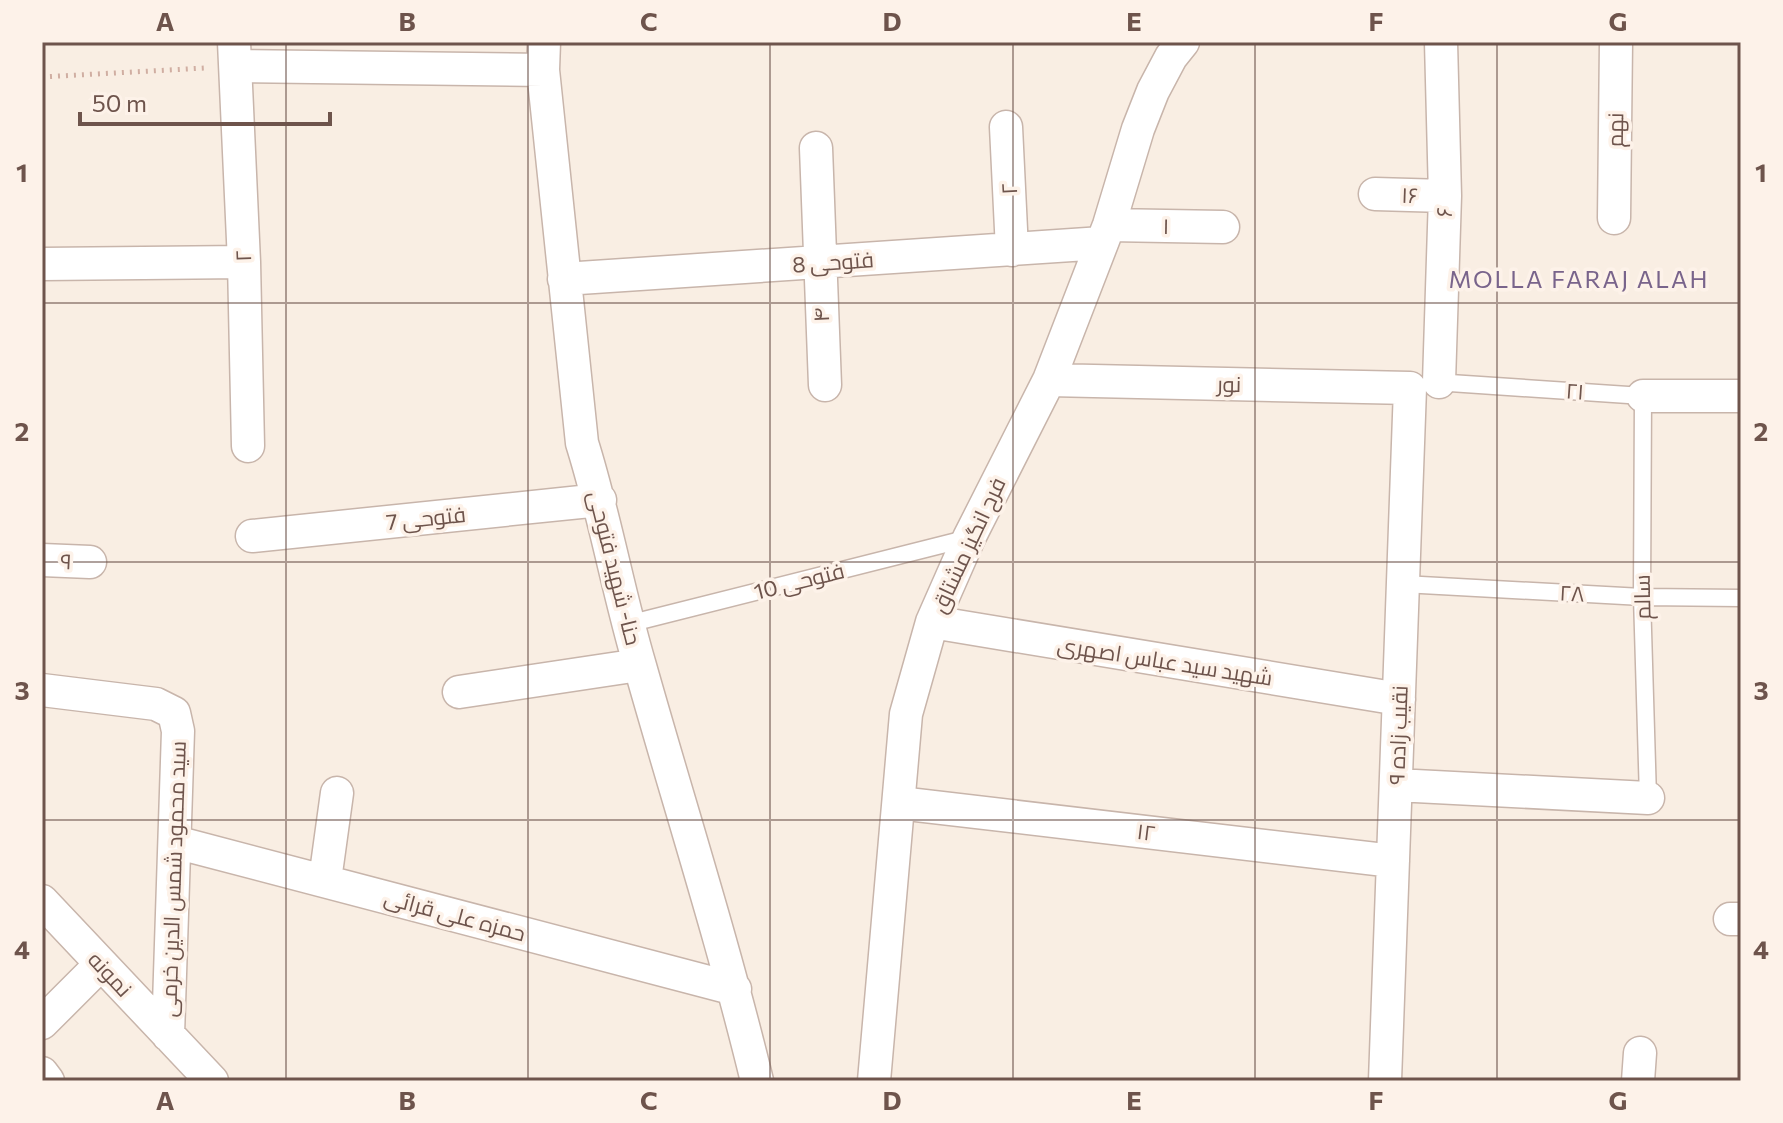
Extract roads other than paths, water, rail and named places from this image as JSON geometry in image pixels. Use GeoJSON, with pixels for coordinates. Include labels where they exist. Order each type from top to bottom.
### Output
{"type":"FeatureCollection","features":[{"type":"Feature","properties":{"kind":"street","name":"فرح انگیز مشتاق"},"geometry":{"type":"LineString","coordinates":[[874,1081],[906,714],[932,622],[969,538],[1049,380],[1105,234],[1143,116],[1165,68],[1183,42]]}},
{"type":"Feature","properties":{"kind":"street","name":"۶"},"geometry":{"type":"LineString","coordinates":[[1424,385],[1445,196],[1441,42]]}},
{"type":"Feature","properties":{"kind":"street","name":"نهم"},"geometry":{"type":"LineString","coordinates":[[1614,218],[1616,42]]}},
{"type":"Feature","properties":{"kind":"street"},"geometry":{"type":"LineString","coordinates":[[235,54],[543,56]]}},
{"type":"Feature","properties":{"kind":"street","name":"۲"},"geometry":{"type":"LineString","coordinates":[[235,54],[248,446]]}},
{"type":"Feature","properties":{"kind":"street","name":"حنا- شهید فتوحی"},"geometry":{"type":"LineString","coordinates":[[543,56],[582,443],[600,500],[639,665],[735,989],[757,1081]]}},
{"type":"Feature","properties":{"kind":"street","name":"۲"},"geometry":{"type":"LineString","coordinates":[[1006,127],[1012,250]]}},
{"type":"Feature","properties":{"kind":"street","name":"۴"},"geometry":{"type":"LineString","coordinates":[[816,148],[825,385]]}},
{"type":"Feature","properties":{"kind":"street","name":"۱۶"},"geometry":{"type":"LineString","coordinates":[[1375,194],[1445,196]]}},
{"type":"Feature","properties":{"kind":"street","name":"۱"},"geometry":{"type":"LineString","coordinates":[[1105,234],[1223,227]]}},
{"type":"Feature","properties":{"kind":"street","name":"فتوحی 8"},"geometry":{"type":"LineString","coordinates":[[564,279],[1012,250],[1105,234]]}},
{"type":"Feature","properties":{"kind":"street"},"geometry":{"type":"LineString","coordinates":[[42,264],[244,262]]}},
{"type":"Feature","properties":{"kind":"street","name":"نور"},"geometry":{"type":"LineString","coordinates":[[1049,380],[1424,385]]}},
{"type":"Feature","properties":{"kind":"street","name":"نقیب زاده ۹"},"geometry":{"type":"LineString","coordinates":[[1385,1081],[1403,584],[1424,385]]}},
{"type":"Feature","properties":{"kind":"street","name":"۲۱"},"geometry":{"type":"LineString","coordinates":[[1643,396],[1741,396]]}},
{"type":"Feature","properties":{"kind":"street","name":"فتوحی 7"},"geometry":{"type":"LineString","coordinates":[[252,536],[600,500]]}},
{"type":"Feature","properties":{"kind":"street","name":"۹"},"geometry":{"type":"LineString","coordinates":[[42,560],[90,562]]}},
{"type":"Feature","properties":{"kind":"street","name":"شهید سید عباس اصهری"},"geometry":{"type":"LineString","coordinates":[[932,622],[1399,699]]}},
{"type":"Feature","properties":{"kind":"street"},"geometry":{"type":"LineString","coordinates":[[459,692],[639,665]]}},
{"type":"Feature","properties":{"kind":"street","name":"سید محمود شمس الدین خرمی"},"geometry":{"type":"LineString","coordinates":[[42,690],[156,704],[174,713],[178,731],[168,1035]]}},
{"type":"Feature","properties":{"kind":"street"},"geometry":{"type":"LineString","coordinates":[[1396,785],[1648,798]]}},
{"type":"Feature","properties":{"kind":"street"},"geometry":{"type":"LineString","coordinates":[[325,880],[337,793]]}},
{"type":"Feature","properties":{"kind":"street","name":"۱۲"},"geometry":{"type":"LineString","coordinates":[[899,803],[1393,861]]}},
{"type":"Feature","properties":{"kind":"street","name":"حمزه علی قرائی"},"geometry":{"type":"LineString","coordinates":[[175,842],[735,989]]}},
{"type":"Feature","properties":{"kind":"street","name":"نمونه"},"geometry":{"type":"LineString","coordinates":[[42,901],[212,1081]]}},
{"type":"Feature","properties":{"kind":"street"},"geometry":{"type":"LineString","coordinates":[[42,1023],[101,964]]}},
{"type":"Feature","properties":{"kind":"street"},"geometry":{"type":"LineString","coordinates":[[42,1073],[48,1081]]}},
{"type":"Feature","properties":{"kind":"lane","name":"۲۱"},"geometry":{"type":"LineString","coordinates":[[1424,385],[1643,396]]}},
{"type":"Feature","properties":{"kind":"lane","name":"سالم"},"geometry":{"type":"LineString","coordinates":[[1643,396],[1642,597],[1648,798]]}},
{"type":"Feature","properties":{"kind":"lane","name":"فتوحی 10"},"geometry":{"type":"LineString","coordinates":[[628,624],[969,538]]}},
{"type":"Feature","properties":{"kind":"lane","name":"۲۸"},"geometry":{"type":"LineString","coordinates":[[1403,584],[1642,597],[1741,598]]}},
{"type":"Feature","properties":{"kind":"district","name":"MOLLA FARAJ ALAH"},"geometry":{"type":"Point","coordinates":[1579,280]}}]}
